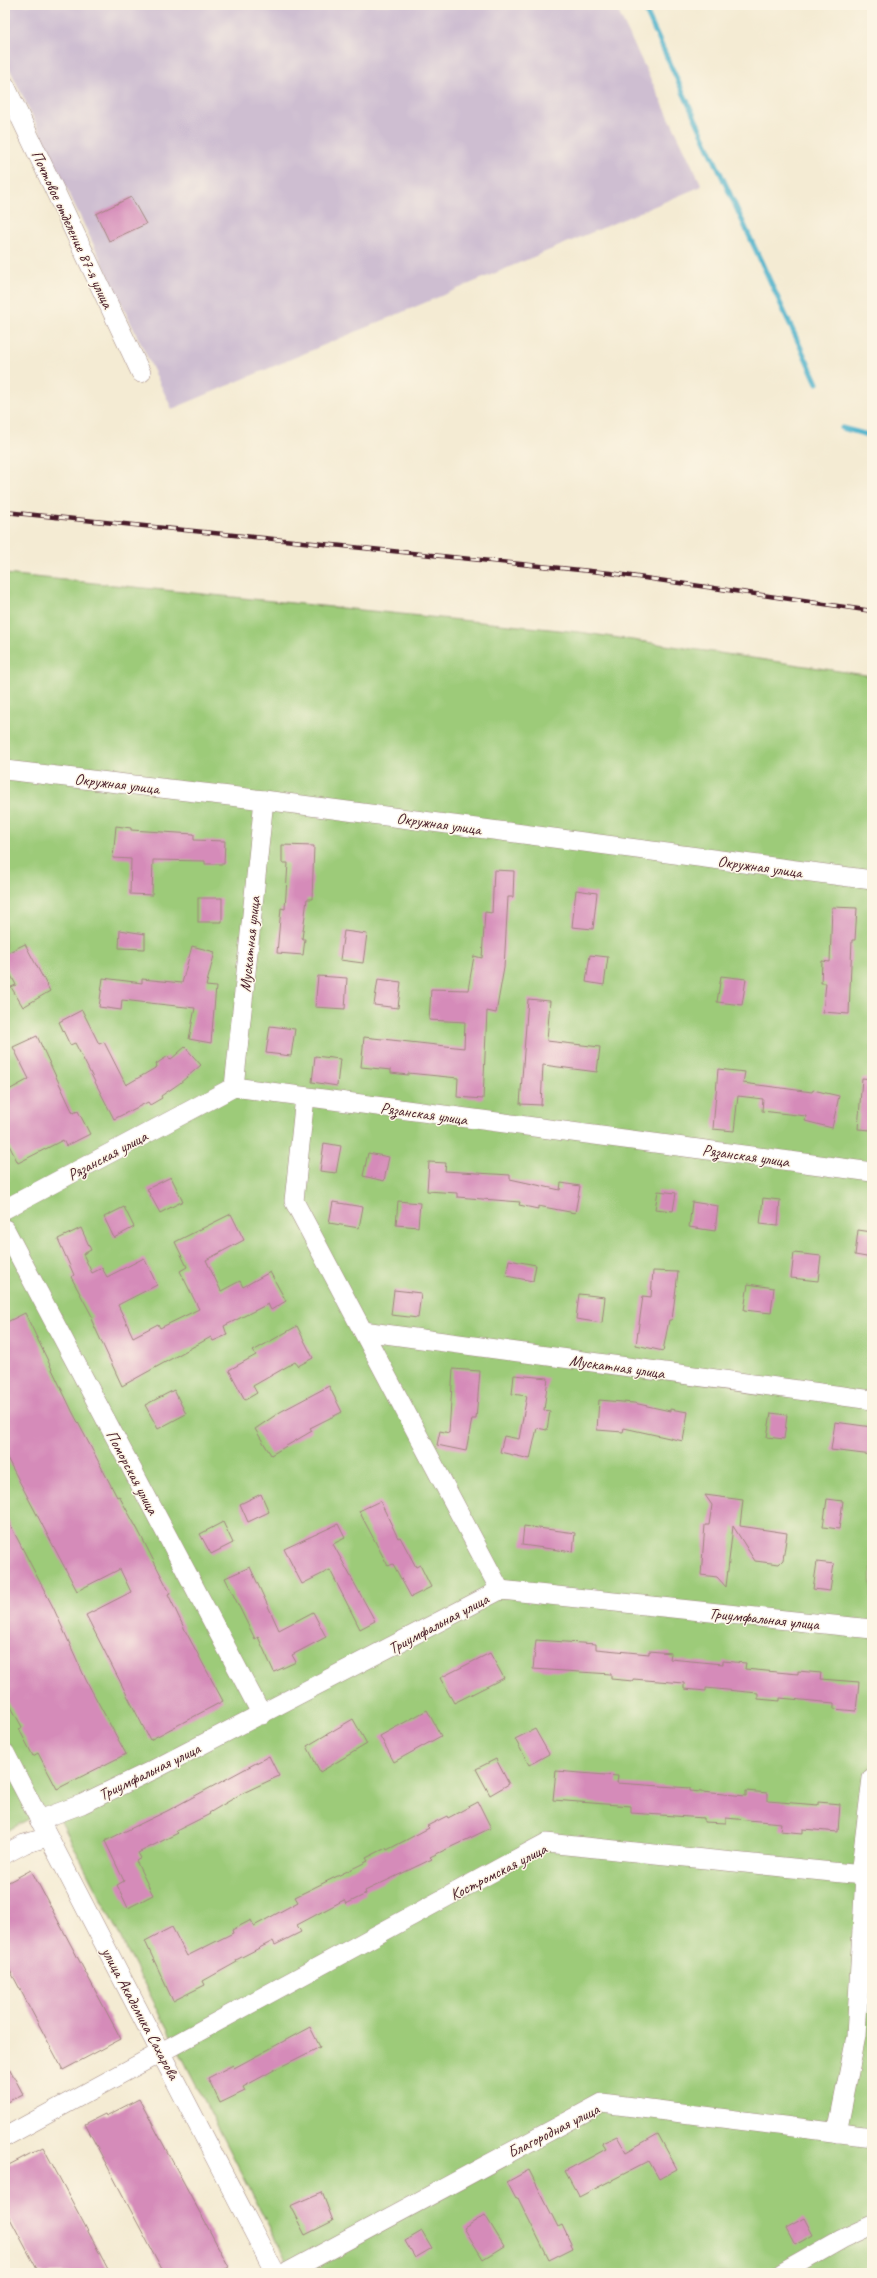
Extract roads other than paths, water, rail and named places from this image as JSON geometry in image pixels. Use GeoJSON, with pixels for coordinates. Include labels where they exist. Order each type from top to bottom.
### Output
{"type":"FeatureCollection","features":[{"type":"Feature","properties":{"kind":"street","name":"Почтовое отделение 87-я улица"},"geometry":{"type":"LineString","coordinates":[[5,85],[141,373]]}},
{"type":"Feature","properties":{"kind":"street","name":"Окружная улица"},"geometry":{"type":"LineString","coordinates":[[5,770],[264,800],[872,880]]}},
{"type":"Feature","properties":{"kind":"street","name":"Мускатная улица"},"geometry":{"type":"LineString","coordinates":[[234,1087],[264,800]]}},
{"type":"Feature","properties":{"kind":"street","name":"Рязанская улица"},"geometry":{"type":"LineString","coordinates":[[5,1209],[234,1087],[872,1172]]}},
{"type":"Feature","properties":{"kind":"street"},"geometry":{"type":"LineString","coordinates":[[305,1097],[294,1201],[500,1590]]}},
{"type":"Feature","properties":{"kind":"street","name":"Поморская улица"},"geometry":{"type":"LineString","coordinates":[[5,1229],[262,1715]]}},
{"type":"Feature","properties":{"kind":"street","name":"Мускатная улица"},"geometry":{"type":"LineString","coordinates":[[363,1331],[872,1400]]}},
{"type":"Feature","properties":{"kind":"street","name":"Триумфальная улица"},"geometry":{"type":"LineString","coordinates":[[39,1820],[82,1804],[262,1715],[500,1590],[872,1630]]}},
{"type":"Feature","properties":{"kind":"street","name":"улица Академика Сахарова"},"geometry":{"type":"LineString","coordinates":[[5,1753],[275,2273]]}},
{"type":"Feature","properties":{"kind":"street"},"geometry":{"type":"LineString","coordinates":[[837,2133],[856,2036],[872,1778]]}},
{"type":"Feature","properties":{"kind":"street"},"geometry":{"type":"LineString","coordinates":[[5,1854],[24,1844],[48,1836]]}},
{"type":"Feature","properties":{"kind":"street","name":"Костромская улица"},"geometry":{"type":"LineString","coordinates":[[5,2137],[546,1842],[865,1876]]}},
{"type":"Feature","properties":{"kind":"street","name":"Благородная улица"},"geometry":{"type":"LineString","coordinates":[[286,2273],[602,2103],[872,2138]]}},
{"type":"Feature","properties":{"kind":"street"},"geometry":{"type":"LineString","coordinates":[[782,2273],[842,2239],[872,2225]]}},
{"type":"Feature","properties":{"kind":"waterway"},"geometry":{"type":"LineString","coordinates":[[643,5],[817,383]]}},
{"type":"Feature","properties":{"kind":"waterway"},"geometry":{"type":"LineString","coordinates":[[842,428],[872,436]]}},
{"type":"Feature","properties":{"kind":"railway"},"geometry":{"type":"LineString","coordinates":[[5,512],[610,573],[872,611]]}}]}
